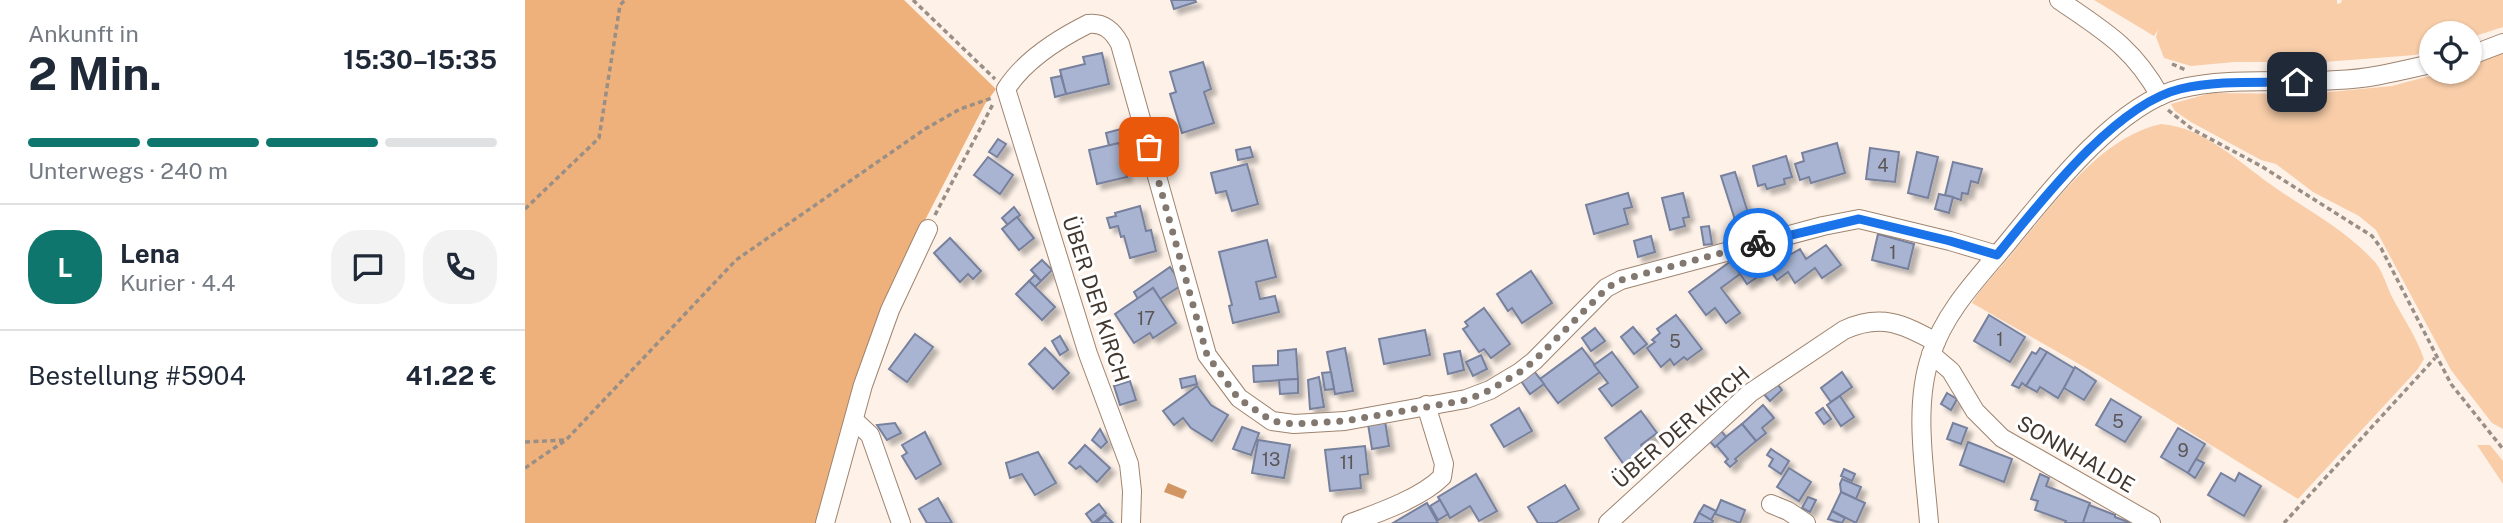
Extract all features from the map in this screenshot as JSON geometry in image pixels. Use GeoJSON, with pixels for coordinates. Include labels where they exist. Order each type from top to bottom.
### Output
{"type":"FeatureCollection","features":[{"type":"Feature","properties":{"kind":"street"},"geometry":{"type":"LineString","coordinates":[[2059,0],[2129,51],[2160,96]]}},
{"type":"Feature","properties":{"kind":"street"},"geometry":{"type":"LineString","coordinates":[[1006,89],[1021,70],[1088,24],[1095,23],[1114,33],[1207,355],[1238,398],[1272,421],[1294,424],[1345,421],[1467,400],[1507,381],[1534,361],[1607,288],[1621,280],[1859,219],[1997,255]]}},
{"type":"Feature","properties":{"kind":"street"},"geometry":{"type":"LineString","coordinates":[[2482,51],[2503,43]]}},
{"type":"Feature","properties":{"kind":"street"},"geometry":{"type":"LineString","coordinates":[[1929,523],[1921,401],[1933,348],[1963,296],[2081,158],[2129,115],[2160,96],[2178,89],[2203,84],[2340,80],[2378,76],[2419,67]]}},
{"type":"Feature","properties":{"kind":"street","name":"ÜBER DER KIRCH"},"geometry":{"type":"LineString","coordinates":[[1006,89],[1088,354],[1129,464],[1131,523]]}},
{"type":"Feature","properties":{"kind":"street"},"geometry":{"type":"LineString","coordinates":[[825,523],[863,386],[890,310],[928,229]]}},
{"type":"Feature","properties":{"kind":"street","name":"ÜBER DER KIRCH"},"geometry":{"type":"LineString","coordinates":[[1608,523],[1750,393],[1845,330],[1860,323],[1894,323],[1933,348]]}},
{"type":"Feature","properties":{"kind":"street","name":"SONNHALDE"},"geometry":{"type":"LineString","coordinates":[[1933,348],[1951,371],[1975,411],[2002,438],[2151,523]]}},
{"type":"Feature","properties":{"kind":"street"},"geometry":{"type":"LineString","coordinates":[[1351,523],[1428,488],[1442,477],[1444,464],[1426,405]]}},
{"type":"Feature","properties":{"kind":"street"},"geometry":{"type":"LineString","coordinates":[[854,420],[870,435],[901,523]]}},
{"type":"Feature","properties":{"kind":"street"},"geometry":{"type":"LineString","coordinates":[[1771,504],[1788,510],[1806,523]]}},
{"type":"Feature","properties":{"kind":"path"},"geometry":{"type":"LineString","coordinates":[[525,209],[599,138],[619,5],[625,0]]}},
{"type":"Feature","properties":{"kind":"path"},"geometry":{"type":"LineString","coordinates":[[913,0],[1006,89]]}},
{"type":"Feature","properties":{"kind":"path"},"geometry":{"type":"LineString","coordinates":[[928,229],[992,106],[1006,89]]}},
{"type":"Feature","properties":{"kind":"path"},"geometry":{"type":"LineString","coordinates":[[525,468],[566,440],[736,260],[925,129],[960,108],[988,100],[1006,89]]}},
{"type":"Feature","properties":{"kind":"path"},"geometry":{"type":"LineString","coordinates":[[2160,96],[2168,110],[2192,129],[2261,166],[2372,236],[2381,248],[2435,358],[2451,384],[2503,449]]}},
{"type":"Feature","properties":{"kind":"path"},"geometry":{"type":"LineString","coordinates":[[2284,523],[2435,358]]}},
{"type":"Feature","properties":{"kind":"path"},"geometry":{"type":"LineString","coordinates":[[525,442],[566,440]]}},
{"type":"Feature","properties":{"kind":"shaded area"},"geometry":{"type":"Polygon","coordinates":[[[525,0],[904,0],[996,89],[985,104],[922,226],[818,523],[525,523],[525,0]]]}},
{"type":"Feature","properties":{"kind":"shaded area"},"geometry":{"type":"Polygon","coordinates":[[[2094,0],[2337,0],[2337,4],[2342,0],[2503,0],[2503,27],[2482,34],[2482,21],[2419,21],[2419,54],[2415,55],[2324,62],[2234,62],[2191,66],[2164,58],[2156,37],[2158,30],[2154,36],[2094,0]]]}},
{"type":"Feature","properties":{"kind":"shaded area"},"geometry":{"type":"Polygon","coordinates":[[[2503,52],[2503,429],[2492,423],[2451,370],[2376,230],[2359,216],[2313,192],[2276,164],[2261,160],[2191,122],[2175,111],[2171,104],[2211,93],[2309,94],[2392,86],[2419,79],[2419,84],[2482,84],[2482,59],[2503,52]]]}},
{"type":"Feature","properties":{"kind":"shaded area"},"geometry":{"type":"Polygon","coordinates":[[[2161,124],[2193,132],[2208,140],[2339,230],[2361,249],[2379,267],[2424,359],[2417,370],[2298,499],[2100,376],[1972,303],[2080,174],[2118,143],[2139,131],[2161,124]]]}},
{"type":"Feature","properties":{"kind":"shaded area"},"geometry":{"type":"Polygon","coordinates":[[[2477,445],[2490,445],[2503,461],[2503,484],[2477,445]]]}},
{"type":"Feature","properties":{"kind":"shaded area"},"geometry":{"type":"Polygon","coordinates":[[[1168,483],[1187,491],[1183,499],[1164,492],[1168,483]]]}},
{"type":"Feature","properties":{"kind":"building"},"geometry":{"type":"Polygon","coordinates":[[[1171,0],[1195,0],[1196,2],[1174,9],[1171,0]]]}},
{"type":"Feature","properties":{"kind":"building"},"geometry":{"type":"Polygon","coordinates":[[[1102,53],[1109,84],[1066,94],[1060,70],[1085,64],[1083,57],[1102,53]]]}},
{"type":"Feature","properties":{"kind":"building"},"geometry":{"type":"Polygon","coordinates":[[[1203,62],[1211,89],[1204,92],[1214,123],[1182,133],[1170,94],[1176,92],[1170,72],[1203,62]]]}},
{"type":"Feature","properties":{"kind":"building"},"geometry":{"type":"Polygon","coordinates":[[[1061,76],[1066,94],[1055,97],[1051,78],[1061,76]]]}},
{"type":"Feature","properties":{"kind":"building"},"geometry":{"type":"Polygon","coordinates":[[[1121,129],[1124,142],[1109,146],[1106,133],[1121,129]]]}},
{"type":"Feature","properties":{"kind":"building"},"geometry":{"type":"Polygon","coordinates":[[[998,139],[1006,144],[997,157],[989,152],[998,139]]]}},
{"type":"Feature","properties":{"kind":"building"},"geometry":{"type":"Polygon","coordinates":[[[1119,143],[1127,177],[1097,184],[1089,150],[1119,143]]]}},
{"type":"Feature","properties":{"kind":"building"},"geometry":{"type":"Polygon","coordinates":[[[1837,143],[1845,173],[1811,183],[1809,177],[1800,180],[1795,164],[1804,161],[1802,153],[1837,143]]]}},
{"type":"Feature","properties":{"kind":"building"},"geometry":{"type":"Polygon","coordinates":[[[1250,147],[1253,157],[1238,160],[1236,150],[1250,147]]]}},
{"type":"Feature","properties":{"kind":"building"},"geometry":{"type":"Polygon","coordinates":[[[1870,148],[1899,152],[1895,182],[1866,179],[1870,148]]]}},
{"type":"Feature","properties":{"kind":"building"},"geometry":{"type":"Polygon","coordinates":[[[1917,152],[1938,157],[1928,198],[1908,193],[1917,152]]]}},
{"type":"Feature","properties":{"kind":"building"},"geometry":{"type":"Polygon","coordinates":[[[1786,156],[1792,177],[1784,179],[1785,184],[1767,189],[1765,184],[1758,186],[1753,166],[1786,156]]]}},
{"type":"Feature","properties":{"kind":"building"},"geometry":{"type":"Polygon","coordinates":[[[988,157],[1013,175],[1000,194],[974,175],[988,157]]]}},
{"type":"Feature","properties":{"kind":"building"},"geometry":{"type":"Polygon","coordinates":[[[1953,162],[1982,169],[1978,183],[1971,181],[1968,194],[1962,193],[1961,200],[1945,195],[1953,162]]]}},
{"type":"Feature","properties":{"kind":"building"},"geometry":{"type":"Polygon","coordinates":[[[1247,164],[1258,204],[1232,211],[1226,191],[1216,193],[1211,173],[1247,164]]]}},
{"type":"Feature","properties":{"kind":"building"},"geometry":{"type":"Polygon","coordinates":[[[1735,172],[1750,219],[1736,223],[1721,176],[1735,172]]]}},
{"type":"Feature","properties":{"kind":"building"},"geometry":{"type":"Polygon","coordinates":[[[1628,193],[1632,207],[1624,209],[1628,224],[1594,234],[1586,205],[1628,193]]]}},
{"type":"Feature","properties":{"kind":"building"},"geometry":{"type":"Polygon","coordinates":[[[1683,193],[1689,217],[1683,218],[1685,226],[1670,230],[1662,198],[1683,193]]]}},
{"type":"Feature","properties":{"kind":"building"},"geometry":{"type":"Polygon","coordinates":[[[1939,194],[1953,197],[1949,213],[1935,209],[1939,194]]]}},
{"type":"Feature","properties":{"kind":"building"},"geometry":{"type":"Polygon","coordinates":[[[1140,206],[1146,231],[1151,230],[1156,251],[1130,258],[1124,236],[1121,237],[1118,226],[1110,228],[1107,218],[1140,206]]]}},
{"type":"Feature","properties":{"kind":"building"},"geometry":{"type":"Polygon","coordinates":[[[1014,207],[1020,215],[1008,225],[1002,218],[1014,207]]]}},
{"type":"Feature","properties":{"kind":"building"},"geometry":{"type":"Polygon","coordinates":[[[1017,217],[1034,238],[1019,250],[1002,229],[1017,217]]]}},
{"type":"Feature","properties":{"kind":"building"},"geometry":{"type":"Polygon","coordinates":[[[1709,226],[1712,244],[1704,245],[1701,227],[1709,226]]]}},
{"type":"Feature","properties":{"kind":"building"},"geometry":{"type":"Polygon","coordinates":[[[1878,234],[1914,244],[1908,269],[1872,260],[1878,234]]]}},
{"type":"Feature","properties":{"kind":"building"},"geometry":{"type":"Polygon","coordinates":[[[1651,236],[1655,252],[1638,257],[1634,241],[1651,236]]]}},
{"type":"Feature","properties":{"kind":"building"},"geometry":{"type":"Polygon","coordinates":[[[950,238],[981,271],[973,279],[968,274],[960,282],[934,253],[950,238]]]}},
{"type":"Feature","properties":{"kind":"building"},"geometry":{"type":"Polygon","coordinates":[[[1267,240],[1276,277],[1256,282],[1260,299],[1275,296],[1279,312],[1233,323],[1229,306],[1232,305],[1219,252],[1267,240]]]}},
{"type":"Feature","properties":{"kind":"building"},"geometry":{"type":"Polygon","coordinates":[[[1826,245],[1841,265],[1822,278],[1815,268],[1795,283],[1788,272],[1777,280],[1768,267],[1800,249],[1806,259],[1826,245]]]}},
{"type":"Feature","properties":{"kind":"building"},"geometry":{"type":"Polygon","coordinates":[[[1042,260],[1052,270],[1041,281],[1031,270],[1042,260]]]}},
{"type":"Feature","properties":{"kind":"building"},"geometry":{"type":"Polygon","coordinates":[[[1731,261],[1740,274],[1721,288],[1740,313],[1726,323],[1715,308],[1706,315],[1689,292],[1731,261]]]}},
{"type":"Feature","properties":{"kind":"building"},"geometry":{"type":"Polygon","coordinates":[[[1749,262],[1759,276],[1747,284],[1738,271],[1749,262]]]}},
{"type":"Feature","properties":{"kind":"building"},"geometry":{"type":"Polygon","coordinates":[[[1170,267],[1182,285],[1160,299],[1153,288],[1138,299],[1134,292],[1170,267]]]}},
{"type":"Feature","properties":{"kind":"building"},"geometry":{"type":"Polygon","coordinates":[[[1531,271],[1552,303],[1522,323],[1512,308],[1508,311],[1497,294],[1531,271]]]}},
{"type":"Feature","properties":{"kind":"building"},"geometry":{"type":"Polygon","coordinates":[[[1035,275],[1041,281],[1035,287],[1029,281],[1035,275]]]}},
{"type":"Feature","properties":{"kind":"building"},"geometry":{"type":"Polygon","coordinates":[[[1029,281],[1055,307],[1042,320],[1016,294],[1029,281]]]}},
{"type":"Feature","properties":{"kind":"building"},"geometry":{"type":"Polygon","coordinates":[[[1153,288],[1176,323],[1153,338],[1150,333],[1134,343],[1115,314],[1153,288]]]}},
{"type":"Feature","properties":{"kind":"building"},"geometry":{"type":"Polygon","coordinates":[[[1484,308],[1510,344],[1491,358],[1484,349],[1479,352],[1463,329],[1468,326],[1465,322],[1484,308]]]}},
{"type":"Feature","properties":{"kind":"building"},"geometry":{"type":"Polygon","coordinates":[[[1676,315],[1702,349],[1687,360],[1684,357],[1674,365],[1670,359],[1661,367],[1647,348],[1655,342],[1652,340],[1660,333],[1657,329],[1676,315]]]}},
{"type":"Feature","properties":{"kind":"building"},"geometry":{"type":"Polygon","coordinates":[[[1989,315],[2025,337],[2010,362],[1974,341],[1989,315]]]}},
{"type":"Feature","properties":{"kind":"building"},"geometry":{"type":"Polygon","coordinates":[[[1633,327],[1647,344],[1634,354],[1621,337],[1633,327]]]}},
{"type":"Feature","properties":{"kind":"building"},"geometry":{"type":"Polygon","coordinates":[[[1595,328],[1605,341],[1591,351],[1582,338],[1595,328]]]}},
{"type":"Feature","properties":{"kind":"building"},"geometry":{"type":"Polygon","coordinates":[[[1425,330],[1430,355],[1384,364],[1379,339],[1425,330]]]}},
{"type":"Feature","properties":{"kind":"building"},"geometry":{"type":"Polygon","coordinates":[[[915,334],[933,347],[907,382],[889,369],[915,334]]]}},
{"type":"Feature","properties":{"kind":"building"},"geometry":{"type":"Polygon","coordinates":[[[1060,336],[1068,350],[1060,355],[1052,341],[1060,336]]]}},
{"type":"Feature","properties":{"kind":"building"},"geometry":{"type":"Polygon","coordinates":[[[1045,348],[1069,373],[1053,389],[1029,364],[1045,348]]]}},
{"type":"Feature","properties":{"kind":"building"},"geometry":{"type":"Polygon","coordinates":[[[1345,348],[1353,391],[1335,394],[1327,352],[1345,348]]]}},
{"type":"Feature","properties":{"kind":"building"},"geometry":{"type":"Polygon","coordinates":[[[1582,348],[1600,372],[1558,403],[1540,379],[1582,348]]]}},
{"type":"Feature","properties":{"kind":"building"},"geometry":{"type":"Polygon","coordinates":[[[2040,348],[2047,352],[2026,386],[2022,383],[2019,388],[2012,385],[2032,352],[2036,354],[2040,348]]]}},
{"type":"Feature","properties":{"kind":"building"},"geometry":{"type":"Polygon","coordinates":[[[1296,349],[1298,379],[1254,382],[1253,366],[1278,365],[1278,351],[1296,349]]]}},
{"type":"Feature","properties":{"kind":"building"},"geometry":{"type":"Polygon","coordinates":[[[1460,351],[1464,370],[1448,374],[1444,354],[1460,351]]]}},
{"type":"Feature","properties":{"kind":"building"},"geometry":{"type":"Polygon","coordinates":[[[1612,352],[1638,387],[1612,406],[1599,389],[1608,383],[1594,365],[1612,352]]]}},
{"type":"Feature","properties":{"kind":"building"},"geometry":{"type":"Polygon","coordinates":[[[2047,352],[2075,369],[2058,398],[2040,387],[2037,392],[2026,386],[2047,352]]]}},
{"type":"Feature","properties":{"kind":"building"},"geometry":{"type":"Polygon","coordinates":[[[1481,355],[1487,369],[1473,376],[1466,362],[1481,355]]]}},
{"type":"Feature","properties":{"kind":"building"},"geometry":{"type":"Polygon","coordinates":[[[2075,367],[2096,381],[2084,400],[2064,388],[2075,367]]]}},
{"type":"Feature","properties":{"kind":"building"},"geometry":{"type":"Polygon","coordinates":[[[1534,371],[1544,384],[1530,394],[1521,381],[1534,371]]]}},
{"type":"Feature","properties":{"kind":"building"},"geometry":{"type":"Polygon","coordinates":[[[1331,372],[1334,389],[1325,390],[1322,373],[1331,372]]]}},
{"type":"Feature","properties":{"kind":"building"},"geometry":{"type":"Polygon","coordinates":[[[1842,372],[1852,387],[1831,402],[1821,388],[1842,372]]]}},
{"type":"Feature","properties":{"kind":"building"},"geometry":{"type":"Polygon","coordinates":[[[1195,376],[1197,384],[1182,388],[1180,379],[1195,376]]]}},
{"type":"Feature","properties":{"kind":"building"},"geometry":{"type":"Polygon","coordinates":[[[1319,377],[1324,407],[1310,409],[1308,380],[1319,377]]]}},
{"type":"Feature","properties":{"kind":"building"},"geometry":{"type":"Polygon","coordinates":[[[1298,379],[1298,393],[1280,394],[1279,380],[1298,379]]]}},
{"type":"Feature","properties":{"kind":"building"},"geometry":{"type":"Polygon","coordinates":[[[1130,381],[1136,400],[1120,405],[1114,386],[1130,381]]]}},
{"type":"Feature","properties":{"kind":"building"},"geometry":{"type":"Polygon","coordinates":[[[1775,381],[1782,390],[1770,401],[1762,392],[1775,381]]]}},
{"type":"Feature","properties":{"kind":"building"},"geometry":{"type":"Polygon","coordinates":[[[1197,386],[1211,405],[1228,415],[1212,441],[1191,428],[1183,418],[1174,425],[1163,411],[1197,386]]]}},
{"type":"Feature","properties":{"kind":"building"},"geometry":{"type":"Polygon","coordinates":[[[1947,393],[1957,399],[1951,410],[1941,404],[1947,393]]]}},
{"type":"Feature","properties":{"kind":"building"},"geometry":{"type":"Polygon","coordinates":[[[1840,396],[1854,417],[1841,426],[1827,405],[1840,396]]]}},
{"type":"Feature","properties":{"kind":"building"},"geometry":{"type":"Polygon","coordinates":[[[2111,399],[2141,417],[2125,442],[2096,425],[2111,399]]]}},
{"type":"Feature","properties":{"kind":"building"},"geometry":{"type":"Polygon","coordinates":[[[1763,405],[1774,418],[1762,428],[1766,433],[1756,441],[1742,424],[1763,405]]]}},
{"type":"Feature","properties":{"kind":"building"},"geometry":{"type":"Polygon","coordinates":[[[1519,408],[1532,431],[1504,447],[1491,425],[1519,408]]]}},
{"type":"Feature","properties":{"kind":"building"},"geometry":{"type":"Polygon","coordinates":[[[1823,408],[1831,419],[1824,424],[1816,413],[1823,408]]]}},
{"type":"Feature","properties":{"kind":"building"},"geometry":{"type":"Polygon","coordinates":[[[1641,411],[1657,433],[1641,445],[1645,451],[1625,466],[1605,438],[1641,411]]]}},
{"type":"Feature","properties":{"kind":"building"},"geometry":{"type":"Polygon","coordinates":[[[1385,421],[1389,446],[1372,449],[1368,424],[1385,421]]]}},
{"type":"Feature","properties":{"kind":"building"},"geometry":{"type":"Polygon","coordinates":[[[895,423],[901,433],[887,440],[877,425],[895,423]]]}},
{"type":"Feature","properties":{"kind":"building"},"geometry":{"type":"Polygon","coordinates":[[[1953,423],[1967,428],[1961,444],[1947,439],[1953,423]]]}},
{"type":"Feature","properties":{"kind":"building"},"geometry":{"type":"Polygon","coordinates":[[[1742,424],[1756,441],[1735,459],[1737,461],[1730,467],[1725,462],[1728,459],[1716,445],[1742,424]]]}},
{"type":"Feature","properties":{"kind":"building"},"geometry":{"type":"Polygon","coordinates":[[[1242,427],[1259,433],[1251,455],[1233,449],[1242,427]]]}},
{"type":"Feature","properties":{"kind":"building"},"geometry":{"type":"Polygon","coordinates":[[[1719,428],[1726,437],[1715,447],[1707,438],[1719,428]]]}},
{"type":"Feature","properties":{"kind":"building"},"geometry":{"type":"Polygon","coordinates":[[[2178,428],[2205,444],[2188,473],[2161,457],[2178,428]]]}},
{"type":"Feature","properties":{"kind":"building"},"geometry":{"type":"Polygon","coordinates":[[[1100,429],[1107,442],[1101,448],[1092,440],[1100,429]]]}},
{"type":"Feature","properties":{"kind":"building"},"geometry":{"type":"Polygon","coordinates":[[[925,432],[941,464],[916,479],[902,456],[907,453],[902,445],[925,432]]]}},
{"type":"Feature","properties":{"kind":"building"},"geometry":{"type":"Polygon","coordinates":[[[1258,440],[1290,445],[1284,478],[1252,473],[1258,440]]]}},
{"type":"Feature","properties":{"kind":"building"},"geometry":{"type":"Polygon","coordinates":[[[1968,442],[2012,459],[2004,482],[1960,465],[1968,442]]]}},
{"type":"Feature","properties":{"kind":"building"},"geometry":{"type":"Polygon","coordinates":[[[1085,445],[1110,468],[1097,482],[1080,466],[1076,469],[1069,463],[1085,445]]]}},
{"type":"Feature","properties":{"kind":"building"},"geometry":{"type":"Polygon","coordinates":[[[1365,446],[1368,474],[1360,475],[1361,488],[1330,491],[1325,450],[1365,446]]]}},
{"type":"Feature","properties":{"kind":"building"},"geometry":{"type":"Polygon","coordinates":[[[1771,449],[1789,461],[1781,474],[1769,466],[1773,459],[1767,455],[1771,449]]]}},
{"type":"Feature","properties":{"kind":"building"},"geometry":{"type":"Polygon","coordinates":[[[1038,452],[1056,483],[1035,495],[1022,474],[1010,478],[1006,463],[1038,452]]]}},
{"type":"Feature","properties":{"kind":"building"},"geometry":{"type":"Polygon","coordinates":[[[2196,459],[2204,463],[2195,478],[2188,473],[2196,459]]]}},
{"type":"Feature","properties":{"kind":"building"},"geometry":{"type":"Polygon","coordinates":[[[1789,468],[1811,482],[1799,501],[1777,487],[1789,468]]]}},
{"type":"Feature","properties":{"kind":"building"},"geometry":{"type":"Polygon","coordinates":[[[1844,469],[1855,474],[1852,481],[1841,476],[1844,469]]]}},
{"type":"Feature","properties":{"kind":"building"},"geometry":{"type":"Polygon","coordinates":[[[2221,473],[2235,481],[2239,473],[2261,486],[2244,516],[2208,495],[2221,473]]]}},
{"type":"Feature","properties":{"kind":"building"},"geometry":{"type":"Polygon","coordinates":[[[1476,474],[1497,511],[1479,521],[1470,506],[1450,518],[1438,497],[1476,474]]]}},
{"type":"Feature","properties":{"kind":"building"},"geometry":{"type":"Polygon","coordinates":[[[2040,474],[2049,478],[2046,486],[2090,503],[2083,523],[2065,523],[2066,521],[2035,510],[2038,501],[2031,499],[2040,474]]]}},
{"type":"Feature","properties":{"kind":"building"},"geometry":{"type":"Polygon","coordinates":[[[1842,479],[1861,487],[1856,499],[1841,492],[1842,479]]]}},
{"type":"Feature","properties":{"kind":"building"},"geometry":{"type":"Polygon","coordinates":[[[1565,485],[1579,509],[1555,523],[1538,523],[1528,507],[1565,485]]]}},
{"type":"Feature","properties":{"kind":"building"},"geometry":{"type":"Polygon","coordinates":[[[1841,492],[1865,503],[1856,523],[1832,511],[1841,492]]]}},
{"type":"Feature","properties":{"kind":"building"},"geometry":{"type":"Polygon","coordinates":[[[1808,497],[1816,500],[1810,512],[1802,508],[1808,497]]]}},
{"type":"Feature","properties":{"kind":"building"},"geometry":{"type":"Polygon","coordinates":[[[938,498],[952,523],[927,523],[919,509],[938,498]]]}},
{"type":"Feature","properties":{"kind":"building"},"geometry":{"type":"Polygon","coordinates":[[[1440,500],[1448,514],[1438,520],[1430,506],[1440,500]]]}},
{"type":"Feature","properties":{"kind":"building"},"geometry":{"type":"Polygon","coordinates":[[[1721,500],[1745,510],[1740,523],[1715,514],[1721,500]]]}},
{"type":"Feature","properties":{"kind":"building"},"geometry":{"type":"Polygon","coordinates":[[[1427,503],[1438,523],[1393,523],[1427,503]]]}},
{"type":"Feature","properties":{"kind":"building"},"geometry":{"type":"Polygon","coordinates":[[[1099,504],[1106,513],[1093,523],[1086,514],[1099,504]]]}},
{"type":"Feature","properties":{"kind":"building"},"geometry":{"type":"Polygon","coordinates":[[[1704,505],[1716,511],[1711,520],[1699,513],[1704,505]]]}},
{"type":"Feature","properties":{"kind":"building"},"geometry":{"type":"Polygon","coordinates":[[[2089,505],[2115,515],[2131,523],[2083,523],[2089,505]]]}},
{"type":"Feature","properties":{"kind":"building"},"geometry":{"type":"Polygon","coordinates":[[[1832,511],[1845,518],[1842,523],[1828,519],[1832,511]]]}},
{"type":"Feature","properties":{"kind":"building"},"geometry":{"type":"Polygon","coordinates":[[[1699,513],[1713,521],[1712,523],[1694,523],[1699,513]]]}},
{"type":"Feature","properties":{"kind":"building"},"geometry":{"type":"Polygon","coordinates":[[[1105,515],[1113,523],[1096,523],[1105,515]]]}},
{"type":"Feature","properties":{"kind":"way so far"},"geometry":{"type":"LineString","coordinates":[[1149,147],[1207,355],[1238,398],[1272,421],[1294,424],[1345,421],[1467,400],[1520,372],[1607,288],[1621,280],[1758,243]]}},
{"type":"Feature","properties":{"kind":"route"},"geometry":{"type":"LineString","coordinates":[[1758,243],[1859,219],[1997,255],[2081,158],[2145,104],[2178,89],[2203,84],[2297,82]]}}]}
